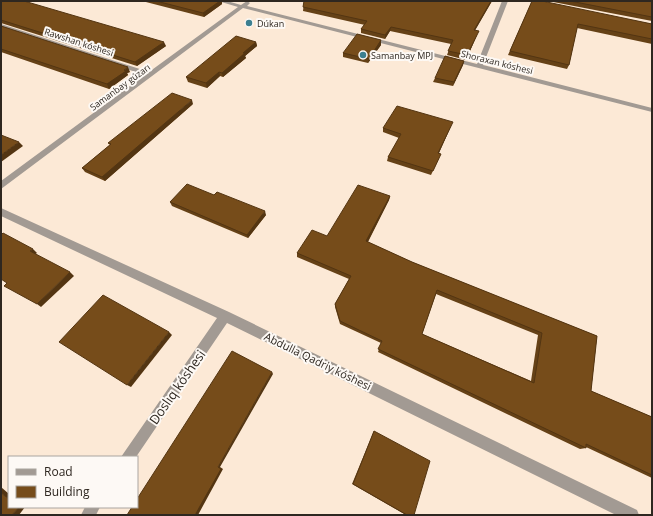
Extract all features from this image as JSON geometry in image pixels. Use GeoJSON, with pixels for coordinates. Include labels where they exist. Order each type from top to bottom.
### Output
{"type":"FeatureCollection","features":[{"type":"Feature","properties":{"kind":"street","name":"Shoraxan kóshesi"},"geometry":{"type":"LineString","coordinates":[[221,1],[652,110]]}},
{"type":"Feature","properties":{"kind":"street","name":"Samanbay gúzarı"},"geometry":{"type":"LineString","coordinates":[[1,186],[250,1]]}},
{"type":"Feature","properties":{"kind":"street"},"geometry":{"type":"LineString","coordinates":[[479,67],[505,1]]}},
{"type":"Feature","properties":{"kind":"street","name":"Rawshan kóshesi"},"geometry":{"type":"LineString","coordinates":[[1,26],[152,75]]}},
{"type":"Feature","properties":{"kind":"street","name":"Abdulla Qadriy kóshesi"},"geometry":{"type":"LineString","coordinates":[[1,212],[226,316],[632,515]]}},
{"type":"Feature","properties":{"kind":"street","name":"Doslıq kóshesi"},"geometry":{"type":"LineString","coordinates":[[129,456],[226,316]]}},
{"type":"Feature","properties":{"kind":"building"},"geometry":{"type":"Polygon","coordinates":[[[1,1],[24,1],[164,42],[135,62],[1,20],[1,1]]]}},
{"type":"Feature","properties":{"kind":"building"},"geometry":{"type":"Polygon","coordinates":[[[156,1],[220,1],[203,13],[156,1]]]}},
{"type":"Feature","properties":{"kind":"building"},"geometry":{"type":"Polygon","coordinates":[[[304,1],[491,1],[474,30],[479,31],[467,55],[448,51],[453,40],[391,27],[385,35],[361,29],[367,21],[303,7],[304,1]]]}},
{"type":"Feature","properties":{"kind":"building"},"geometry":{"type":"Polygon","coordinates":[[[532,1],[542,1],[652,24],[652,39],[578,24],[569,65],[510,51],[532,1]]]}},
{"type":"Feature","properties":{"kind":"building"},"geometry":{"type":"Polygon","coordinates":[[[570,1],[652,1],[652,17],[570,1]]]}},
{"type":"Feature","properties":{"kind":"building"},"geometry":{"type":"Polygon","coordinates":[[[1,26],[128,67],[124,70],[126,71],[107,84],[1,49],[1,26]]]}},
{"type":"Feature","properties":{"kind":"building"},"geometry":{"type":"Polygon","coordinates":[[[357,34],[381,40],[369,59],[343,53],[357,34]]]}},
{"type":"Feature","properties":{"kind":"building"},"geometry":{"type":"Polygon","coordinates":[[[236,36],[256,42],[222,73],[219,72],[206,83],[186,77],[236,36]]]}},
{"type":"Feature","properties":{"kind":"building"},"geometry":{"type":"Polygon","coordinates":[[[445,56],[464,61],[454,82],[435,78],[445,56]]]}},
{"type":"Feature","properties":{"kind":"building"},"geometry":{"type":"Polygon","coordinates":[[[172,93],[192,100],[102,177],[82,168],[111,144],[108,143],[172,93]]]}},
{"type":"Feature","properties":{"kind":"building"},"geometry":{"type":"Polygon","coordinates":[[[397,106],[453,122],[438,153],[441,154],[433,171],[388,157],[401,134],[383,128],[397,106]]]}},
{"type":"Feature","properties":{"kind":"building"},"geometry":{"type":"Polygon","coordinates":[[[1,135],[19,142],[1,155],[1,135]]]}},
{"type":"Feature","properties":{"kind":"building"},"geometry":{"type":"Polygon","coordinates":[[[187,184],[214,195],[217,192],[265,211],[247,235],[170,202],[187,184]]]}},
{"type":"Feature","properties":{"kind":"building"},"geometry":{"type":"Polygon","coordinates":[[[358,185],[390,196],[366,241],[412,262],[597,336],[591,391],[652,417],[652,475],[586,444],[586,448],[378,349],[382,341],[340,321],[335,304],[351,276],[297,253],[312,230],[327,236],[358,185]],[[437,290],[422,334],[534,383],[542,333],[437,290]]]}},
{"type":"Feature","properties":{"kind":"building"},"geometry":{"type":"Polygon","coordinates":[[[3,233],[33,249],[30,251],[70,272],[37,304],[4,286],[7,283],[1,279],[1,235],[3,233]]]}},
{"type":"Feature","properties":{"kind":"building"},"geometry":{"type":"Polygon","coordinates":[[[103,295],[169,332],[127,385],[59,342],[103,295]]]}},
{"type":"Feature","properties":{"kind":"building"},"geometry":{"type":"Polygon","coordinates":[[[232,351],[272,372],[218,467],[221,469],[195,515],[127,515],[131,508],[138,508],[138,497],[232,351]]]}},
{"type":"Feature","properties":{"kind":"building"},"geometry":{"type":"Polygon","coordinates":[[[374,431],[430,461],[414,515],[407,515],[353,484],[374,431]]]}},
{"type":"Feature","properties":{"kind":"building"},"geometry":{"type":"Polygon","coordinates":[[[1,493],[8,498],[8,508],[18,508],[12,515],[1,515],[1,493]]]}},
{"type":"Feature","properties":{"kind":"place","name":"Dúkan"},"geometry":{"type":"Point","coordinates":[249,23]}},
{"type":"Feature","properties":{"kind":"place","name":"Samanbay MPJ"},"geometry":{"type":"Point","coordinates":[363,55]}}]}
